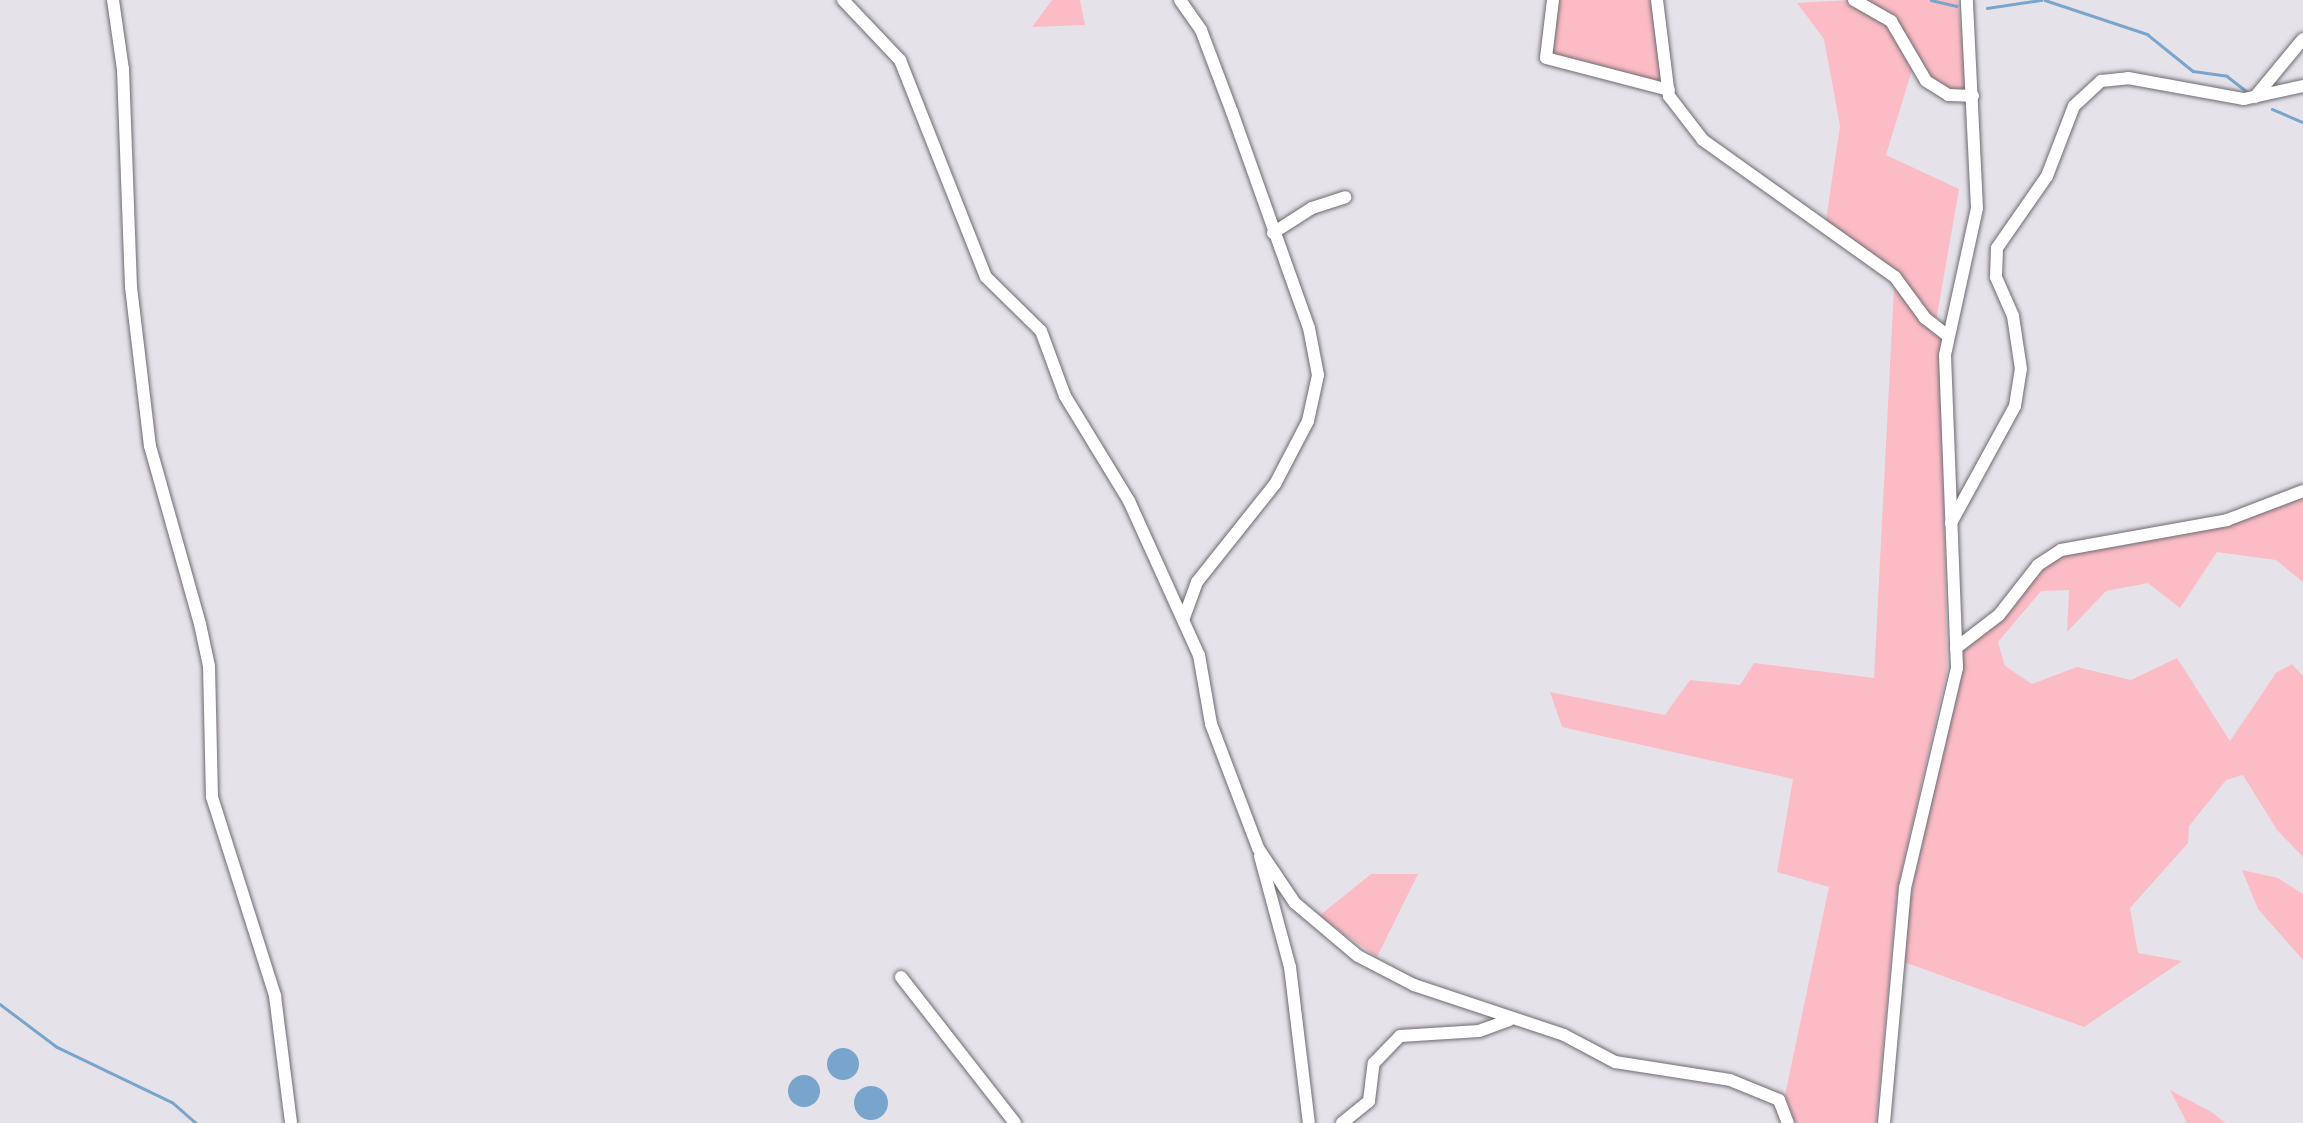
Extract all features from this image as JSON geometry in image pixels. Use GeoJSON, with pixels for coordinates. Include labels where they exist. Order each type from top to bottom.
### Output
{"type":"FeatureCollection","features":[{"type":"Feature","properties":{"kind":"street"},"geometry":{"type":"LineString","coordinates":[[113,0],[123,69],[131,287],[150,446],[206,652],[212,797],[274,996],[291,1123]]}},
{"type":"Feature","properties":{"kind":"street"},"geometry":{"type":"LineString","coordinates":[[843,0],[900,60],[986,277],[1041,330],[1065,396],[1128,500],[1184,618],[1198,655],[1211,724],[1258,848],[1290,967],[1308,1123]]}},
{"type":"Feature","properties":{"kind":"street"},"geometry":{"type":"LineString","coordinates":[[1180,0],[1201,30],[1309,328],[1318,375],[1308,420],[1275,484],[1197,582],[1184,618]]}},
{"type":"Feature","properties":{"kind":"street"},"geometry":{"type":"LineString","coordinates":[[1552,0],[1546,58],[1669,90]]}},
{"type":"Feature","properties":{"kind":"street"},"geometry":{"type":"LineString","coordinates":[[1658,0],[1669,90],[1703,140],[1895,277],[1925,318],[1948,336]]}},
{"type":"Feature","properties":{"kind":"street"},"geometry":{"type":"LineString","coordinates":[[1854,0],[1891,22],[1926,82],[1948,95],[1974,96]]}},
{"type":"Feature","properties":{"kind":"street"},"geometry":{"type":"LineString","coordinates":[[1884,1123],[1905,888],[1957,668],[1950,525],[1948,336],[1977,208],[1967,0]]}},
{"type":"Feature","properties":{"kind":"street"},"geometry":{"type":"LineString","coordinates":[[2255,96],[2303,39]]}},
{"type":"Feature","properties":{"kind":"street"},"geometry":{"type":"LineString","coordinates":[[1950,525],[2015,406],[2020,369],[2014,316],[1996,277],[1997,248],[2047,176],[2074,106],[2101,81],[2128,78],[2210,97],[2255,96],[2303,86]]}},
{"type":"Feature","properties":{"kind":"street"},"geometry":{"type":"LineString","coordinates":[[1274,234],[1312,208],[1345,197]]}},
{"type":"Feature","properties":{"kind":"street"},"geometry":{"type":"LineString","coordinates":[[1956,648],[2000,614],[2038,565],[2061,550],[2226,520],[2303,491]]}},
{"type":"Feature","properties":{"kind":"street"},"geometry":{"type":"LineString","coordinates":[[1258,848],[1295,903],[1358,956],[1509,1020],[1564,1035],[1615,1062],[1730,1080],[1779,1100],[1788,1123]]}},
{"type":"Feature","properties":{"kind":"street"},"geometry":{"type":"LineString","coordinates":[[901,977],[1014,1123]]}},
{"type":"Feature","properties":{"kind":"street"},"geometry":{"type":"LineString","coordinates":[[1342,1123],[1370,1101],[1374,1063],[1400,1036],[1480,1031],[1509,1020]]}},
{"type":"Feature","properties":{"kind":"shaded area"},"geometry":{"type":"Polygon","coordinates":[[[1052,0],[1080,0],[1085,25],[1032,27],[1052,0]]]}},
{"type":"Feature","properties":{"kind":"shaded area"},"geometry":{"type":"Polygon","coordinates":[[[1557,0],[1655,0],[1666,85],[1550,56],[1557,0]]]}},
{"type":"Feature","properties":{"kind":"shaded area"},"geometry":{"type":"Polygon","coordinates":[[[1850,0],[1887,22],[1912,70],[1886,155],[1959,189],[1936,321],[1897,273],[1826,220],[1840,126],[1824,39],[1797,3],[1850,0]]]}},
{"type":"Feature","properties":{"kind":"shaded area"},"geometry":{"type":"Polygon","coordinates":[[[1861,0],[1957,0],[1968,90],[1948,91],[1927,78],[1903,39],[1861,0]]]}},
{"type":"Feature","properties":{"kind":"shaded area"},"geometry":{"type":"Polygon","coordinates":[[[1894,288],[1941,338],[1947,670],[1897,892],[1876,1123],[1795,1123],[1785,1095],[1829,887],[1777,872],[1793,779],[1562,727],[1550,692],[1665,715],[1690,680],[1740,685],[1754,663],[1874,678],[1894,288]]]}},
{"type":"Feature","properties":{"kind":"shaded area"},"geometry":{"type":"Polygon","coordinates":[[[2303,495],[2303,582],[2276,560],[2217,552],[2180,608],[2148,583],[2106,591],[2067,632],[2069,590],[2041,591],[1998,642],[2005,666],[2032,684],[2077,667],[2131,680],[2177,658],[2230,741],[2276,673],[2292,664],[2303,676],[2303,857],[2277,830],[2243,775],[2226,780],[2189,826],[2188,843],[2130,908],[2138,953],[2182,961],[2084,1027],[1904,962],[1910,900],[1965,644],[2061,554],[2190,533],[2303,495]]]}},
{"type":"Feature","properties":{"kind":"shaded area"},"geometry":{"type":"Polygon","coordinates":[[[2242,870],[2278,878],[2303,894],[2303,960],[2258,909],[2242,870]]]}},
{"type":"Feature","properties":{"kind":"shaded area"},"geometry":{"type":"Polygon","coordinates":[[[1371,874],[1418,874],[1377,957],[1319,916],[1371,874]]]}},
{"type":"Feature","properties":{"kind":"shaded area"},"geometry":{"type":"Polygon","coordinates":[[[2170,1090],[2213,1113],[2225,1123],[2187,1123],[2170,1090]]]}},
{"type":"Feature","properties":{"kind":"water"},"geometry":{"type":"Polygon","coordinates":[[[843,1048],[855,1052],[859,1064],[855,1076],[843,1080],[831,1076],[827,1064],[831,1052],[843,1048]]]}},
{"type":"Feature","properties":{"kind":"water"},"geometry":{"type":"Polygon","coordinates":[[[804,1075],[815,1080],[820,1091],[815,1102],[804,1107],[793,1102],[788,1091],[793,1080],[804,1075]]]}},
{"type":"Feature","properties":{"kind":"water"},"geometry":{"type":"Polygon","coordinates":[[[871,1086],[883,1091],[888,1103],[883,1115],[871,1120],[859,1115],[854,1103],[859,1091],[871,1086]]]}},
{"type":"Feature","properties":{"kind":"waterway"},"geometry":{"type":"LineString","coordinates":[[1931,0],[1956,6]]}},
{"type":"Feature","properties":{"kind":"waterway"},"geometry":{"type":"LineString","coordinates":[[1987,8],[2041,0]]}},
{"type":"Feature","properties":{"kind":"waterway"},"geometry":{"type":"LineString","coordinates":[[2045,0],[2147,34],[2193,71],[2227,76],[2246,91]]}},
{"type":"Feature","properties":{"kind":"waterway"},"geometry":{"type":"LineString","coordinates":[[2272,109],[2303,122]]}},
{"type":"Feature","properties":{"kind":"waterway"},"geometry":{"type":"LineString","coordinates":[[0,1004],[57,1047],[172,1102],[196,1123]]}}]}
